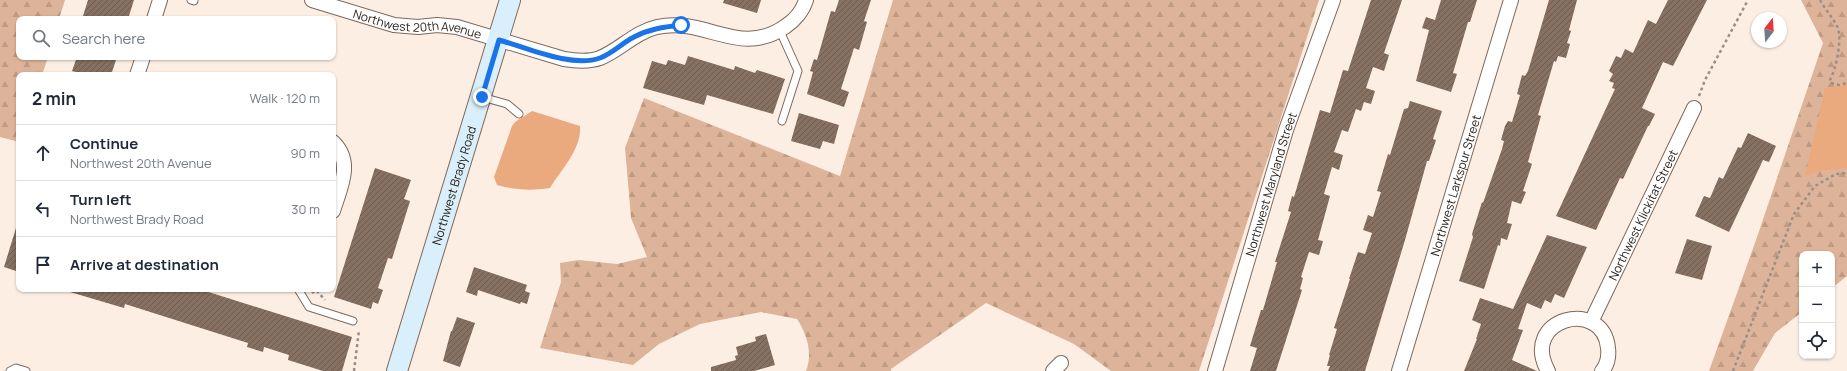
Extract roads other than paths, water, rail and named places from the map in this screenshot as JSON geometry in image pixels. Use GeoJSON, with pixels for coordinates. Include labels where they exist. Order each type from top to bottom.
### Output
{"type":"FeatureCollection","features":[{"type":"Feature","properties":{"kind":"main road","name":"Northwest Brady Road"},"geometry":{"type":"LineString","coordinates":[[397,371],[482,97],[510,0]]}},
{"type":"Feature","properties":{"kind":"street"},"geometry":{"type":"LineString","coordinates":[[155,16],[160,0]]}},
{"type":"Feature","properties":{"kind":"street","name":"Northwest 20th Avenue"},"geometry":{"type":"LineString","coordinates":[[312,0],[394,25],[418,27],[437,25],[456,27],[564,59],[582,61],[600,58],[634,37],[656,28],[681,25],[734,38],[755,40],[775,34],[792,22],[806,0]]}},
{"type":"Feature","properties":{"kind":"street","name":"Northwest Maryland Street"},"geometry":{"type":"LineString","coordinates":[[1215,371],[1286,130],[1333,0]]}},
{"type":"Feature","properties":{"kind":"street","name":"Northwest Larkspur Street"},"geometry":{"type":"LineString","coordinates":[[1399,371],[1511,0]]}},
{"type":"Feature","properties":{"kind":"street"},"geometry":{"type":"LineString","coordinates":[[138,72],[142,60]]}},
{"type":"Feature","properties":{"kind":"street","name":"Northwest Klickitat Street"},"geometry":{"type":"LineString","coordinates":[[1591,322],[1694,108]]}},
{"type":"Feature","properties":{"kind":"street"},"geometry":{"type":"LineString","coordinates":[[336,145],[340,149],[345,167],[336,200]]}},
{"type":"Feature","properties":{"kind":"street"},"geometry":{"type":"LineString","coordinates":[[1548,371],[1543,361],[1542,348],[1546,335],[1554,325],[1566,319],[1579,318],[1591,322],[1601,330],[1607,342],[1609,355],[1605,368],[1602,371]]}},
{"type":"Feature","properties":{"kind":"lane"},"geometry":{"type":"LineString","coordinates":[[780,31],[798,71],[782,121]]}},
{"type":"Feature","properties":{"kind":"lane"},"geometry":{"type":"LineString","coordinates":[[482,97],[507,104],[519,114]]}},
{"type":"Feature","properties":{"kind":"lane"},"geometry":{"type":"LineString","coordinates":[[300,292],[309,307],[353,321]]}},
{"type":"Feature","properties":{"kind":"lane"},"geometry":{"type":"LineString","coordinates":[[10,371],[16,368],[26,371]]}}]}
